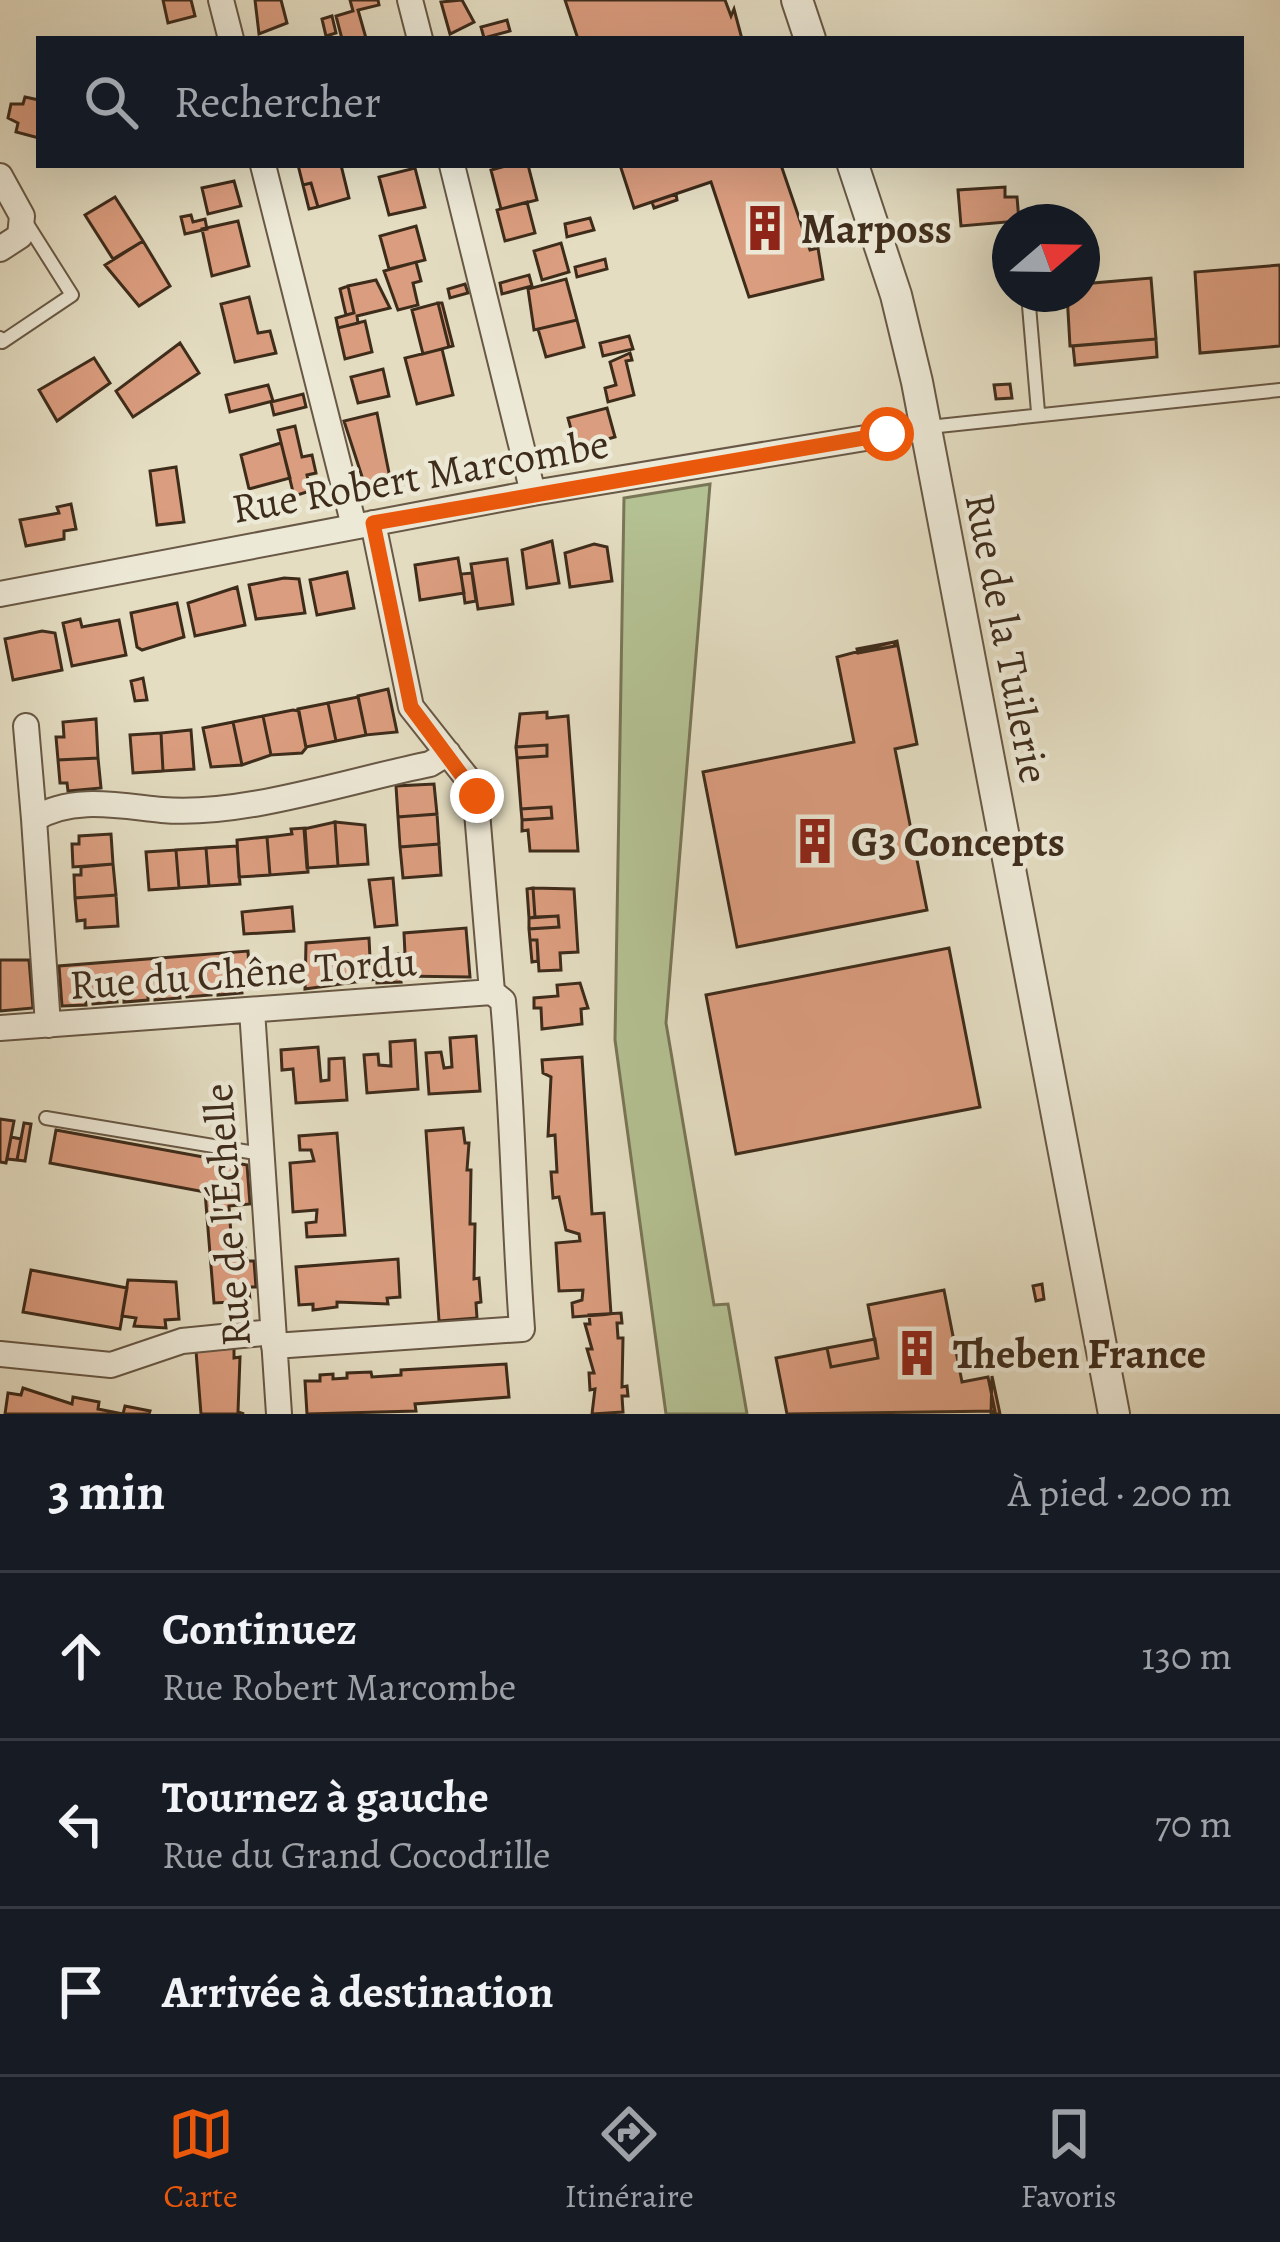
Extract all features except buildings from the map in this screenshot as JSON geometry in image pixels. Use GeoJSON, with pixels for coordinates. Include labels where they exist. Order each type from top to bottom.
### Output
{"type":"FeatureCollection","features":[{"type":"Feature","properties":{"kind":"street"},"geometry":{"type":"LineString","coordinates":[[221,0],[230,36]]}},
{"type":"Feature","properties":{"kind":"street"},"geometry":{"type":"LineString","coordinates":[[410,0],[419,36]]}},
{"type":"Feature","properties":{"kind":"street"},"geometry":{"type":"LineString","coordinates":[[797,0],[809,36]]}},
{"type":"Feature","properties":{"kind":"street"},"geometry":{"type":"LineString","coordinates":[[0,1354],[111,1364],[182,1341],[522,1329],[509,1145],[512,1101],[503,1001],[492,992],[477,796],[411,707],[264,168]]}},
{"type":"Feature","properties":{"kind":"street"},"geometry":{"type":"LineString","coordinates":[[453,168],[533,493]]}},
{"type":"Feature","properties":{"kind":"street","name":"Rue de la Tuilerie"},"geometry":{"type":"LineString","coordinates":[[854,168],[896,295],[926,428],[1114,1414]]}},
{"type":"Feature","properties":{"kind":"street"},"geometry":{"type":"LineString","coordinates":[[0,176],[22,216],[20,236],[0,249]]}},
{"type":"Feature","properties":{"kind":"street","name":"Rue Robert Marcombe"},"geometry":{"type":"LineString","coordinates":[[0,594],[533,493],[926,428]]}},
{"type":"Feature","properties":{"kind":"street"},"geometry":{"type":"LineString","coordinates":[[26,726],[48,1024]]}},
{"type":"Feature","properties":{"kind":"street"},"geometry":{"type":"LineString","coordinates":[[34,819],[58,808],[106,804],[163,810],[246,802],[430,764],[448,753]]}},
{"type":"Feature","properties":{"kind":"street","name":"Rue du Chêne Tordu"},"geometry":{"type":"LineString","coordinates":[[0,1028],[492,992]]}},
{"type":"Feature","properties":{"kind":"street","name":"Rue de l'Échelle"},"geometry":{"type":"LineString","coordinates":[[251,1010],[279,1414]]}},
{"type":"Feature","properties":{"kind":"lane"},"geometry":{"type":"LineString","coordinates":[[0,338],[2,342],[72,295],[22,216]]}},
{"type":"Feature","properties":{"kind":"lane"},"geometry":{"type":"LineString","coordinates":[[1030,312],[1038,412]]}},
{"type":"Feature","properties":{"kind":"lane"},"geometry":{"type":"LineString","coordinates":[[926,428],[1038,412],[1280,390]]}},
{"type":"Feature","properties":{"kind":"lane"},"geometry":{"type":"LineString","coordinates":[[46,1118],[261,1154]]}},
{"type":"Feature","properties":{"kind":"green space"},"geometry":{"type":"Polygon","coordinates":[[[710,484],[666,1023],[714,1305],[728,1304],[747,1414],[666,1414],[615,1040],[624,498],[710,484]]]}},
{"type":"Feature","properties":{"kind":"place","name":"Marposs"},"geometry":{"type":"Point","coordinates":[765,228]}},
{"type":"Feature","properties":{"kind":"place","name":"G3 Concepts"},"geometry":{"type":"Point","coordinates":[815,841]}},
{"type":"Feature","properties":{"kind":"place","name":"Theben France"},"geometry":{"type":"Point","coordinates":[917,1353]}},
{"type":"Feature","properties":{"kind":"route"},"geometry":{"type":"LineString","coordinates":[[477,796],[411,707],[373,523],[887,434]]}}]}
